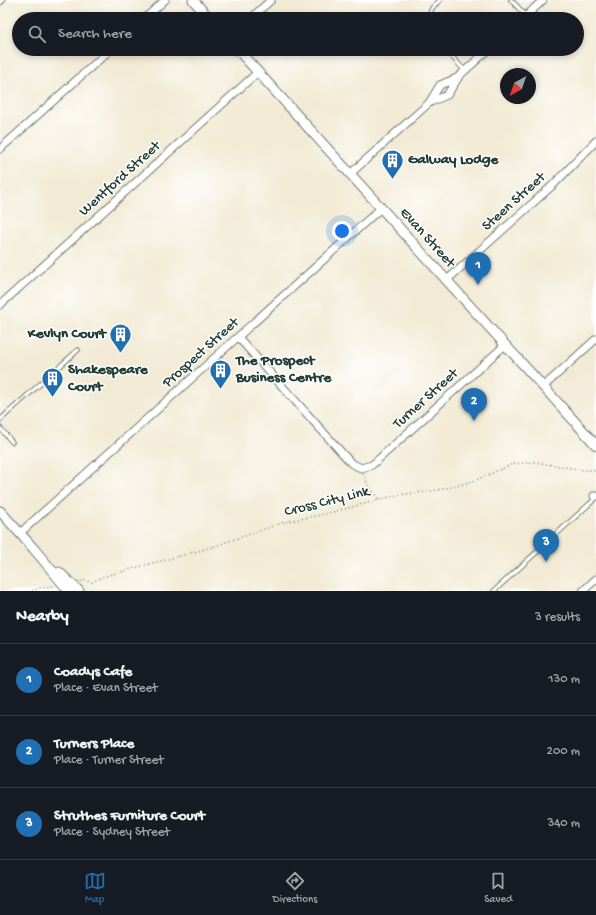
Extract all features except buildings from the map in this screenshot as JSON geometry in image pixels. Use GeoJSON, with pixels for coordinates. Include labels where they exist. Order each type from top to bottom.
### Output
{"type":"FeatureCollection","features":[{"type":"Feature","properties":{"kind":"street"},"geometry":{"type":"LineString","coordinates":[[152,12],[165,0]]}},
{"type":"Feature","properties":{"kind":"street"},"geometry":{"type":"LineString","coordinates":[[193,0],[204,12]]}},
{"type":"Feature","properties":{"kind":"street"},"geometry":{"type":"LineString","coordinates":[[258,12],[271,0]]}},
{"type":"Feature","properties":{"kind":"street"},"geometry":{"type":"LineString","coordinates":[[530,12],[543,0]]}},
{"type":"Feature","properties":{"kind":"street"},"geometry":{"type":"LineString","coordinates":[[0,149],[103,56]]}},
{"type":"Feature","properties":{"kind":"street","name":"Evan Street"},"geometry":{"type":"LineString","coordinates":[[243,56],[596,444]]}},
{"type":"Feature","properties":{"kind":"street"},"geometry":{"type":"LineString","coordinates":[[427,105],[448,94],[462,74],[481,56]]}},
{"type":"Feature","properties":{"kind":"street","name":"Wentford Street"},"geometry":{"type":"LineString","coordinates":[[0,304],[258,72]]}},
{"type":"Feature","properties":{"kind":"street"},"geometry":{"type":"LineString","coordinates":[[350,174],[427,105],[434,98],[440,85],[462,74]]}},
{"type":"Feature","properties":{"kind":"street","name":"Steen Street"},"geometry":{"type":"LineString","coordinates":[[447,280],[553,185],[596,141]]}},
{"type":"Feature","properties":{"kind":"street","name":"Prospect Street"},"geometry":{"type":"LineString","coordinates":[[20,533],[381,208]]}},
{"type":"Feature","properties":{"kind":"street"},"geometry":{"type":"LineString","coordinates":[[238,337],[351,463],[361,468]]}},
{"type":"Feature","properties":{"kind":"street"},"geometry":{"type":"LineString","coordinates":[[543,387],[596,339]]}},
{"type":"Feature","properties":{"kind":"street","name":"Turner Street"},"geometry":{"type":"LineString","coordinates":[[361,468],[372,465],[505,345]]}},
{"type":"Feature","properties":{"kind":"street"},"geometry":{"type":"LineString","coordinates":[[0,512],[74,590]]}},
{"type":"Feature","properties":{"kind":"street"},"geometry":{"type":"LineString","coordinates":[[583,591],[596,579]]}},
{"type":"Feature","properties":{"kind":"lane"},"geometry":{"type":"LineString","coordinates":[[431,12],[432,8],[440,0]]}},
{"type":"Feature","properties":{"kind":"lane"},"geometry":{"type":"LineString","coordinates":[[511,0],[520,12]]}},
{"type":"Feature","properties":{"kind":"lane"},"geometry":{"type":"LineString","coordinates":[[450,56],[462,74]]}},
{"type":"Feature","properties":{"kind":"lane"},"geometry":{"type":"LineString","coordinates":[[0,420],[78,350]]}},
{"type":"Feature","properties":{"kind":"lane"},"geometry":{"type":"LineString","coordinates":[[0,428],[12,442]]}},
{"type":"Feature","properties":{"kind":"lane"},"geometry":{"type":"LineString","coordinates":[[494,591],[595,497]]}},
{"type":"Feature","properties":{"kind":"path","name":"Cross City Link"},"geometry":{"type":"LineString","coordinates":[[74,590],[82,580],[92,582],[102,577],[209,548],[285,522],[325,514],[378,499],[452,487],[476,480],[504,467],[522,463],[541,463],[584,470],[596,470]]}},
{"type":"Feature","properties":{"kind":"path"},"geometry":{"type":"LineString","coordinates":[[361,468],[364,480],[373,490],[378,499]]}},
{"type":"Feature","properties":{"kind":"path"},"geometry":{"type":"LineString","coordinates":[[32,591],[39,588],[53,586]]}},
{"type":"Feature","properties":{"kind":"place","name":"Galway Lodge"},"geometry":{"type":"Point","coordinates":[393,180]}},
{"type":"Feature","properties":{"kind":"place","name":"Coadys Cafe"},"geometry":{"type":"Point","coordinates":[478,285]}},
{"type":"Feature","properties":{"kind":"place","name":"Kevlyn Court"},"geometry":{"type":"Point","coordinates":[121,354]}},
{"type":"Feature","properties":{"kind":"place","name":"The Prospect Business Centre"},"geometry":{"type":"Point","coordinates":[221,390]}},
{"type":"Feature","properties":{"kind":"place","name":"Shakespeare Court"},"geometry":{"type":"Point","coordinates":[52,398]}},
{"type":"Feature","properties":{"kind":"place","name":"Turners Place"},"geometry":{"type":"Point","coordinates":[474,421]}},
{"type":"Feature","properties":{"kind":"place","name":"Struthes Furniture Court"},"geometry":{"type":"Point","coordinates":[546,562]}}]}
